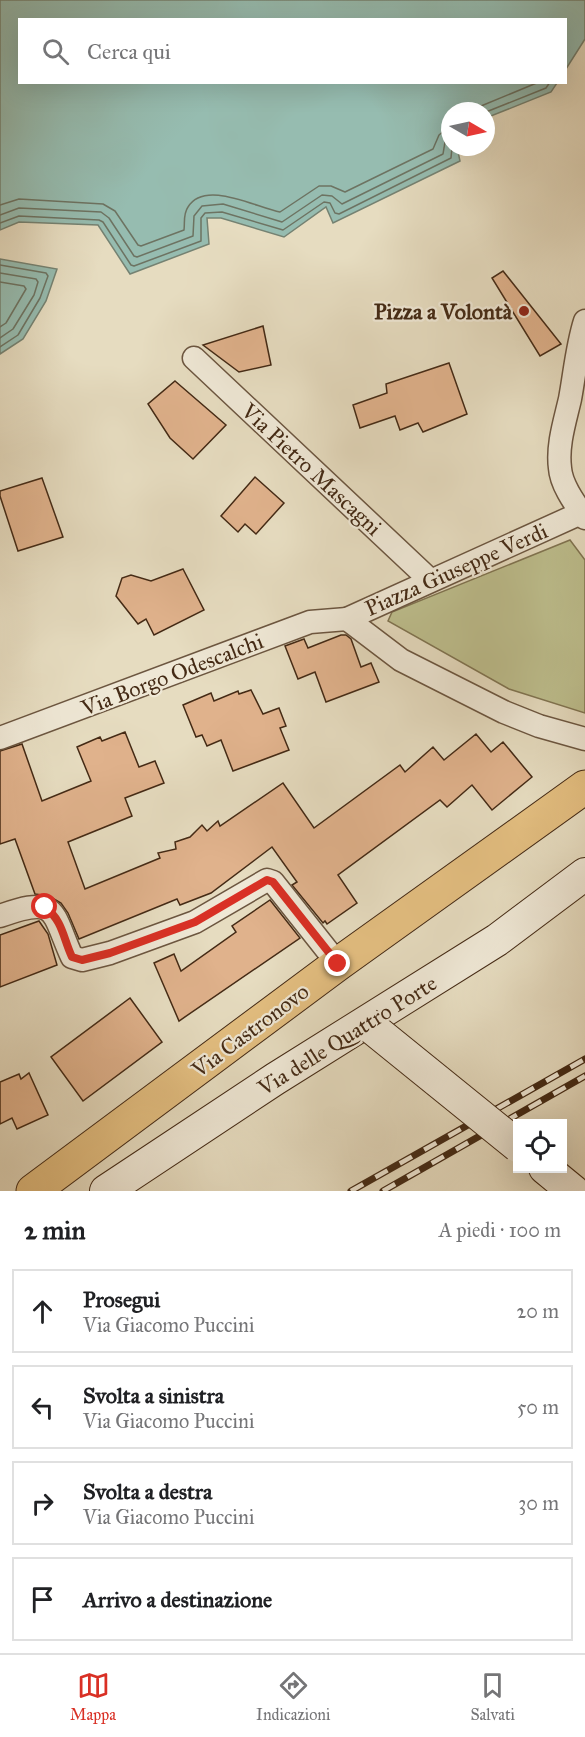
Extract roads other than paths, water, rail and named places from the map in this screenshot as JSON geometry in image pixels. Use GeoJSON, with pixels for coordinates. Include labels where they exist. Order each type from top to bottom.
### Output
{"type":"FeatureCollection","features":[{"type":"Feature","properties":{"kind":"main road","name":"Via Castronovo"},"geometry":{"type":"LineString","coordinates":[[33,1191],[338,964],[585,787]]}},
{"type":"Feature","properties":{"kind":"main road","name":"Via delle Quattro Porte"},"geometry":{"type":"LineString","coordinates":[[106,1191],[275,1079],[497,940],[585,874]]}},
{"type":"Feature","properties":{"kind":"main road"},"geometry":{"type":"LineString","coordinates":[[366,1023],[513,1142]]}},
{"type":"Feature","properties":{"kind":"main road"},"geometry":{"type":"LineString","coordinates":[[551,1173],[573,1191]]}},
{"type":"Feature","properties":{"kind":"street"},"geometry":{"type":"LineString","coordinates":[[583,515],[566,486],[560,469],[563,427],[570,399],[575,359],[585,321]]}},
{"type":"Feature","properties":{"kind":"street","name":"Via Pietro Mascagni"},"geometry":{"type":"LineString","coordinates":[[194,358],[430,579]]}},
{"type":"Feature","properties":{"kind":"street","name":"Piazza Giuseppe Verdi"},"geometry":{"type":"LineString","coordinates":[[583,515],[430,579],[347,619],[401,660],[522,720],[585,739]]}},
{"type":"Feature","properties":{"kind":"street","name":"Via Borgo Odescalchi"},"geometry":{"type":"LineString","coordinates":[[0,738],[310,622],[347,619]]}},
{"type":"Feature","properties":{"kind":"street"},"geometry":{"type":"LineString","coordinates":[[0,916],[31,906],[45,907],[55,915],[60,924],[72,957],[82,960],[110,953],[195,922],[267,880],[273,882],[338,964]]}},
{"type":"Feature","properties":{"kind":"water"},"geometry":{"type":"Polygon","coordinates":[[[0,0],[585,0],[585,39],[567,67],[567,18],[18,18],[18,84],[556,84],[551,92],[495,114],[495,102],[441,102],[441,156],[459,156],[460,161],[333,223],[326,207],[284,237],[221,218],[207,218],[209,244],[130,274],[98,225],[19,222],[0,230],[0,0]]]}},
{"type":"Feature","properties":{"kind":"water"},"geometry":{"type":"Polygon","coordinates":[[[0,259],[57,269],[46,301],[23,339],[0,354],[0,259]]]}},
{"type":"Feature","properties":{"kind":"railway"},"geometry":{"type":"LineString","coordinates":[[351,1191],[585,1059]]}},
{"type":"Feature","properties":{"kind":"railway"},"geometry":{"type":"LineString","coordinates":[[383,1191],[585,1076]]}},
{"type":"Feature","properties":{"kind":"place","name":"Pizza a Volontà"},"geometry":{"type":"Point","coordinates":[524,311]}}]}
